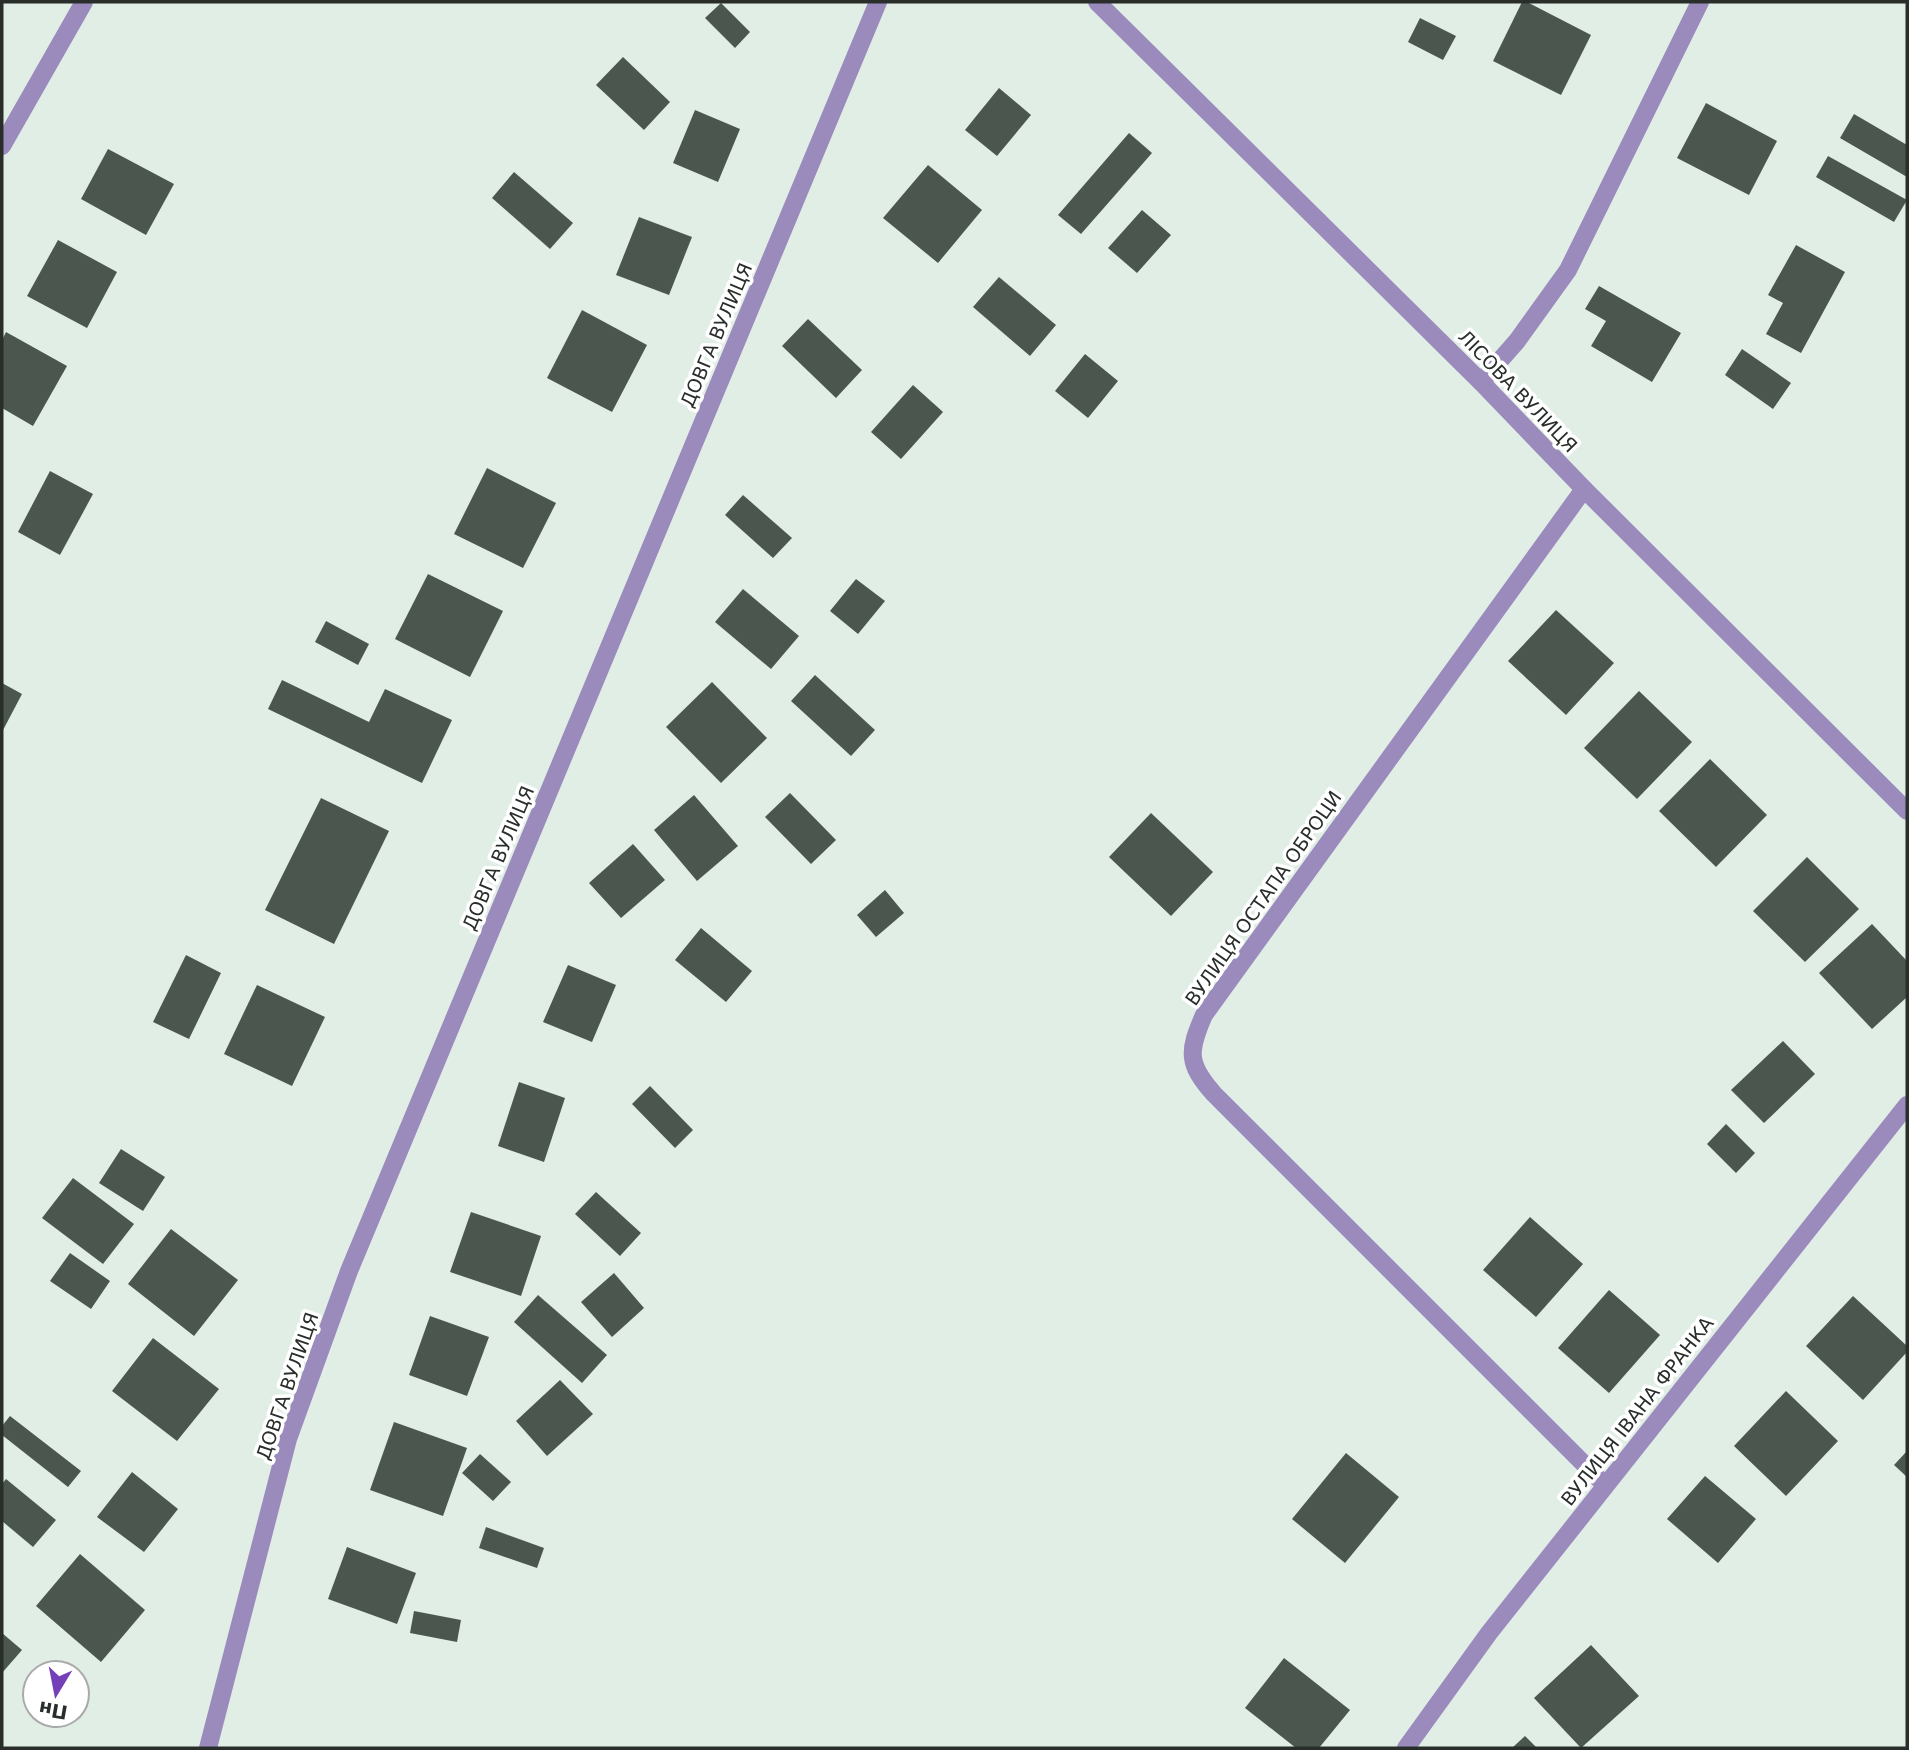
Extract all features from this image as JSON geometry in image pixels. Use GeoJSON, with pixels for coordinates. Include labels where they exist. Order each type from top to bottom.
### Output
{"type":"FeatureCollection","features":[{"type":"Feature","properties":{"kind":"street"},"geometry":{"type":"LineString","coordinates":[[2,146],[84,2]]}},
{"type":"Feature","properties":{"kind":"street","name":"ДОВГА ВУЛИЦЯ"},"geometry":{"type":"LineString","coordinates":[[208,1748],[288,1439],[349,1271],[878,2]]}},
{"type":"Feature","properties":{"kind":"street","name":"ЛІСОВА ВУЛИЦЯ"},"geometry":{"type":"LineString","coordinates":[[1097,2],[1481,382],[1584,489],[1907,811]]}},
{"type":"Feature","properties":{"kind":"street"},"geometry":{"type":"LineString","coordinates":[[1481,382],[1517,341],[1569,270],[1700,2]]}},
{"type":"Feature","properties":{"kind":"street","name":"ВУЛИЦЯ ОСТАПА ОБРОЦИ"},"geometry":{"type":"LineString","coordinates":[[1584,489],[1204,1015],[1195,1035],[1191,1055],[1199,1077],[1214,1094],[1605,1485]]}},
{"type":"Feature","properties":{"kind":"street","name":"ВУЛИЦЯ ІВАНА ФРАНКА"},"geometry":{"type":"LineString","coordinates":[[1406,1748],[1489,1633],[1907,1105]]}},
{"type":"Feature","properties":{"kind":"building"},"geometry":{"type":"Polygon","coordinates":[[[1522,2],[1527,2],[1591,35],[1561,95],[1493,61],[1522,2]]]}},
{"type":"Feature","properties":{"kind":"building"},"geometry":{"type":"Polygon","coordinates":[[[721,3],[750,32],[735,48],[705,18],[721,3]]]}},
{"type":"Feature","properties":{"kind":"building"},"geometry":{"type":"Polygon","coordinates":[[[1420,18],[1456,36],[1443,60],[1408,42],[1420,18]]]}},
{"type":"Feature","properties":{"kind":"building"},"geometry":{"type":"Polygon","coordinates":[[[623,57],[670,102],[644,130],[596,85],[623,57]]]}},
{"type":"Feature","properties":{"kind":"building"},"geometry":{"type":"Polygon","coordinates":[[[999,88],[1031,115],[997,156],[965,130],[999,88]]]}},
{"type":"Feature","properties":{"kind":"building"},"geometry":{"type":"Polygon","coordinates":[[[1706,103],[1777,141],[1749,195],[1677,158],[1706,103]]]}},
{"type":"Feature","properties":{"kind":"building"},"geometry":{"type":"Polygon","coordinates":[[[695,110],[740,129],[718,182],[673,163],[695,110]]]}},
{"type":"Feature","properties":{"kind":"building"},"geometry":{"type":"Polygon","coordinates":[[[1854,114],[1907,145],[1907,177],[1840,138],[1854,114]]]}},
{"type":"Feature","properties":{"kind":"building"},"geometry":{"type":"Polygon","coordinates":[[[1129,133],[1152,153],[1081,234],[1058,215],[1129,133]]]}},
{"type":"Feature","properties":{"kind":"building"},"geometry":{"type":"Polygon","coordinates":[[[108,149],[174,184],[146,235],[81,199],[108,149]]]}},
{"type":"Feature","properties":{"kind":"building"},"geometry":{"type":"Polygon","coordinates":[[[1828,156],[1907,200],[1894,222],[1816,177],[1828,156]]]}},
{"type":"Feature","properties":{"kind":"building"},"geometry":{"type":"Polygon","coordinates":[[[928,165],[982,210],[938,263],[883,218],[928,165]]]}},
{"type":"Feature","properties":{"kind":"building"},"geometry":{"type":"Polygon","coordinates":[[[514,172],[573,223],[550,249],[492,198],[514,172]]]}},
{"type":"Feature","properties":{"kind":"building"},"geometry":{"type":"Polygon","coordinates":[[[1142,210],[1171,235],[1137,273],[1108,248],[1142,210]]]}},
{"type":"Feature","properties":{"kind":"building"},"geometry":{"type":"Polygon","coordinates":[[[639,217],[692,237],[669,295],[616,275],[639,217]]]}},
{"type":"Feature","properties":{"kind":"building"},"geometry":{"type":"Polygon","coordinates":[[[58,240],[117,272],[87,328],[27,296],[58,240]]]}},
{"type":"Feature","properties":{"kind":"building"},"geometry":{"type":"Polygon","coordinates":[[[1796,245],[1845,272],[1801,353],[1766,334],[1783,303],[1768,295],[1796,245]]]}},
{"type":"Feature","properties":{"kind":"building"},"geometry":{"type":"Polygon","coordinates":[[[999,277],[1056,325],[1030,356],[973,307],[999,277]]]}},
{"type":"Feature","properties":{"kind":"building"},"geometry":{"type":"Polygon","coordinates":[[[1599,286],[1681,333],[1652,382],[1591,346],[1606,321],[1585,309],[1599,286]]]}},
{"type":"Feature","properties":{"kind":"building"},"geometry":{"type":"Polygon","coordinates":[[[582,310],[647,345],[612,412],[547,378],[582,310]]]}},
{"type":"Feature","properties":{"kind":"building"},"geometry":{"type":"Polygon","coordinates":[[[808,319],[862,370],[836,398],[782,346],[808,319]]]}},
{"type":"Feature","properties":{"kind":"building"},"geometry":{"type":"Polygon","coordinates":[[[6,332],[67,366],[33,426],[2,408],[2,340],[6,332]]]}},
{"type":"Feature","properties":{"kind":"building"},"geometry":{"type":"Polygon","coordinates":[[[1742,349],[1791,383],[1773,409],[1725,375],[1742,349]]]}},
{"type":"Feature","properties":{"kind":"building"},"geometry":{"type":"Polygon","coordinates":[[[1085,354],[1118,381],[1088,418],[1055,391],[1085,354]]]}},
{"type":"Feature","properties":{"kind":"building"},"geometry":{"type":"Polygon","coordinates":[[[913,385],[943,412],[901,459],[871,432],[913,385]]]}},
{"type":"Feature","properties":{"kind":"building"},"geometry":{"type":"Polygon","coordinates":[[[487,468],[556,503],[523,568],[454,534],[487,468]]]}},
{"type":"Feature","properties":{"kind":"building"},"geometry":{"type":"Polygon","coordinates":[[[50,471],[93,494],[60,555],[18,532],[50,471]]]}},
{"type":"Feature","properties":{"kind":"building"},"geometry":{"type":"Polygon","coordinates":[[[743,495],[792,538],[773,558],[725,515],[743,495]]]}},
{"type":"Feature","properties":{"kind":"building"},"geometry":{"type":"Polygon","coordinates":[[[428,574],[503,611],[470,677],[395,639],[428,574]]]}},
{"type":"Feature","properties":{"kind":"building"},"geometry":{"type":"Polygon","coordinates":[[[856,579],[885,601],[858,634],[830,611],[856,579]]]}},
{"type":"Feature","properties":{"kind":"building"},"geometry":{"type":"Polygon","coordinates":[[[743,589],[799,636],[771,669],[715,622],[743,589]]]}},
{"type":"Feature","properties":{"kind":"building"},"geometry":{"type":"Polygon","coordinates":[[[1556,610],[1614,663],[1566,715],[1508,661],[1556,610]]]}},
{"type":"Feature","properties":{"kind":"building"},"geometry":{"type":"Polygon","coordinates":[[[326,621],[369,644],[358,665],[315,642],[326,621]]]}},
{"type":"Feature","properties":{"kind":"building"},"geometry":{"type":"Polygon","coordinates":[[[815,675],[875,730],[851,756],[791,701],[815,675]]]}},
{"type":"Feature","properties":{"kind":"building"},"geometry":{"type":"Polygon","coordinates":[[[282,680],[369,722],[385,689],[452,720],[422,783],[268,709],[282,680]]]}},
{"type":"Feature","properties":{"kind":"building"},"geometry":{"type":"Polygon","coordinates":[[[712,682],[767,738],[721,783],[666,727],[712,682]]]}},
{"type":"Feature","properties":{"kind":"building"},"geometry":{"type":"Polygon","coordinates":[[[2,683],[22,694],[2,732],[2,683]]]}},
{"type":"Feature","properties":{"kind":"building"},"geometry":{"type":"Polygon","coordinates":[[[1639,691],[1692,742],[1637,799],[1584,748],[1639,691]]]}},
{"type":"Feature","properties":{"kind":"building"},"geometry":{"type":"Polygon","coordinates":[[[1710,759],[1767,815],[1716,867],[1659,811],[1710,759]]]}},
{"type":"Feature","properties":{"kind":"building"},"geometry":{"type":"Polygon","coordinates":[[[790,793],[836,840],[811,864],[765,817],[790,793]]]}},
{"type":"Feature","properties":{"kind":"building"},"geometry":{"type":"Polygon","coordinates":[[[694,795],[738,846],[697,881],[654,830],[694,795]]]}},
{"type":"Feature","properties":{"kind":"building"},"geometry":{"type":"Polygon","coordinates":[[[321,798],[389,831],[334,944],[265,910],[321,798]]]}},
{"type":"Feature","properties":{"kind":"building"},"geometry":{"type":"Polygon","coordinates":[[[1151,813],[1213,872],[1171,916],[1109,857],[1151,813]]]}},
{"type":"Feature","properties":{"kind":"building"},"geometry":{"type":"Polygon","coordinates":[[[633,844],[665,880],[621,918],[589,883],[633,844]]]}},
{"type":"Feature","properties":{"kind":"building"},"geometry":{"type":"Polygon","coordinates":[[[1807,857],[1859,909],[1805,962],[1753,911],[1807,857]]]}},
{"type":"Feature","properties":{"kind":"building"},"geometry":{"type":"Polygon","coordinates":[[[885,890],[904,913],[876,937],[857,915],[885,890]]]}},
{"type":"Feature","properties":{"kind":"building"},"geometry":{"type":"Polygon","coordinates":[[[1872,924],[1907,961],[1907,997],[1872,1029],[1819,973],[1872,924]]]}},
{"type":"Feature","properties":{"kind":"building"},"geometry":{"type":"Polygon","coordinates":[[[701,928],[752,971],[726,1002],[675,960],[701,928]]]}},
{"type":"Feature","properties":{"kind":"building"},"geometry":{"type":"Polygon","coordinates":[[[186,955],[221,973],[189,1039],[153,1022],[186,955]]]}},
{"type":"Feature","properties":{"kind":"building"},"geometry":{"type":"Polygon","coordinates":[[[568,965],[616,985],[592,1042],[543,1022],[568,965]]]}},
{"type":"Feature","properties":{"kind":"building"},"geometry":{"type":"Polygon","coordinates":[[[257,985],[325,1017],[292,1086],[224,1054],[257,985]]]}},
{"type":"Feature","properties":{"kind":"building"},"geometry":{"type":"Polygon","coordinates":[[[1783,1041],[1815,1074],[1764,1123],[1731,1090],[1783,1041]]]}},
{"type":"Feature","properties":{"kind":"building"},"geometry":{"type":"Polygon","coordinates":[[[519,1082],[565,1098],[544,1162],[498,1146],[519,1082]]]}},
{"type":"Feature","properties":{"kind":"building"},"geometry":{"type":"Polygon","coordinates":[[[650,1086],[693,1130],[675,1148],[632,1104],[650,1086]]]}},
{"type":"Feature","properties":{"kind":"building"},"geometry":{"type":"Polygon","coordinates":[[[1726,1124],[1755,1153],[1736,1173],[1707,1144],[1726,1124]]]}},
{"type":"Feature","properties":{"kind":"building"},"geometry":{"type":"Polygon","coordinates":[[[121,1149],[165,1177],[143,1211],[99,1183],[121,1149]]]}},
{"type":"Feature","properties":{"kind":"building"},"geometry":{"type":"Polygon","coordinates":[[[73,1178],[134,1224],[103,1264],[42,1218],[73,1178]]]}},
{"type":"Feature","properties":{"kind":"building"},"geometry":{"type":"Polygon","coordinates":[[[596,1192],[641,1233],[620,1256],[575,1214],[596,1192]]]}},
{"type":"Feature","properties":{"kind":"building"},"geometry":{"type":"Polygon","coordinates":[[[471,1212],[541,1236],[521,1296],[450,1272],[471,1212]]]}},
{"type":"Feature","properties":{"kind":"building"},"geometry":{"type":"Polygon","coordinates":[[[1530,1217],[1583,1264],[1536,1317],[1483,1270],[1530,1217]]]}},
{"type":"Feature","properties":{"kind":"building"},"geometry":{"type":"Polygon","coordinates":[[[171,1229],[238,1280],[194,1336],[128,1284],[171,1229]]]}},
{"type":"Feature","properties":{"kind":"building"},"geometry":{"type":"Polygon","coordinates":[[[70,1253],[110,1281],[91,1309],[50,1281],[70,1253]]]}},
{"type":"Feature","properties":{"kind":"building"},"geometry":{"type":"Polygon","coordinates":[[[614,1273],[644,1308],[612,1337],[581,1302],[614,1273]]]}},
{"type":"Feature","properties":{"kind":"building"},"geometry":{"type":"Polygon","coordinates":[[[1609,1290],[1660,1335],[1609,1393],[1558,1348],[1609,1290]]]}},
{"type":"Feature","properties":{"kind":"building"},"geometry":{"type":"Polygon","coordinates":[[[538,1295],[607,1355],[582,1383],[514,1322],[538,1295]]]}},
{"type":"Feature","properties":{"kind":"building"},"geometry":{"type":"Polygon","coordinates":[[[1853,1296],[1907,1346],[1907,1352],[1863,1400],[1806,1346],[1853,1296]]]}},
{"type":"Feature","properties":{"kind":"building"},"geometry":{"type":"Polygon","coordinates":[[[430,1316],[489,1337],[467,1396],[409,1375],[430,1316]]]}},
{"type":"Feature","properties":{"kind":"building"},"geometry":{"type":"Polygon","coordinates":[[[153,1338],[219,1389],[177,1441],[112,1391],[153,1338]]]}},
{"type":"Feature","properties":{"kind":"building"},"geometry":{"type":"Polygon","coordinates":[[[560,1380],[593,1414],[547,1456],[516,1421],[560,1380]]]}},
{"type":"Feature","properties":{"kind":"building"},"geometry":{"type":"Polygon","coordinates":[[[1786,1391],[1838,1441],[1786,1496],[1734,1446],[1786,1391]]]}},
{"type":"Feature","properties":{"kind":"building"},"geometry":{"type":"Polygon","coordinates":[[[10,1416],[81,1471],[68,1487],[2,1435],[2,1426],[10,1416]]]}},
{"type":"Feature","properties":{"kind":"building"},"geometry":{"type":"Polygon","coordinates":[[[394,1422],[467,1448],[443,1516],[370,1490],[394,1422]]]}},
{"type":"Feature","properties":{"kind":"building"},"geometry":{"type":"Polygon","coordinates":[[[1907,1451],[1907,1477],[1894,1465],[1907,1451]]]}},
{"type":"Feature","properties":{"kind":"building"},"geometry":{"type":"Polygon","coordinates":[[[1346,1453],[1399,1497],[1345,1563],[1292,1519],[1346,1453]]]}},
{"type":"Feature","properties":{"kind":"building"},"geometry":{"type":"Polygon","coordinates":[[[480,1454],[511,1482],[493,1501],[462,1473],[480,1454]]]}},
{"type":"Feature","properties":{"kind":"building"},"geometry":{"type":"Polygon","coordinates":[[[132,1472],[178,1509],[144,1552],[97,1517],[132,1472]]]}},
{"type":"Feature","properties":{"kind":"building"},"geometry":{"type":"Polygon","coordinates":[[[1705,1476],[1756,1519],[1718,1563],[1667,1519],[1705,1476]]]}},
{"type":"Feature","properties":{"kind":"building"},"geometry":{"type":"Polygon","coordinates":[[[6,1479],[56,1520],[33,1547],[2,1521],[2,1484],[6,1479]]]}},
{"type":"Feature","properties":{"kind":"building"},"geometry":{"type":"Polygon","coordinates":[[[486,1527],[544,1548],[537,1568],[479,1548],[486,1527]]]}},
{"type":"Feature","properties":{"kind":"building"},"geometry":{"type":"Polygon","coordinates":[[[347,1547],[416,1573],[397,1624],[328,1599],[347,1547]]]}},
{"type":"Feature","properties":{"kind":"building"},"geometry":{"type":"Polygon","coordinates":[[[80,1554],[145,1610],[101,1662],[36,1606],[80,1554]]]}},
{"type":"Feature","properties":{"kind":"building"},"geometry":{"type":"Polygon","coordinates":[[[414,1611],[461,1620],[457,1642],[410,1633],[414,1611]]]}},
{"type":"Feature","properties":{"kind":"building"},"geometry":{"type":"Polygon","coordinates":[[[2,1633],[22,1650],[2,1673],[2,1633]]]}},
{"type":"Feature","properties":{"kind":"building"},"geometry":{"type":"Polygon","coordinates":[[[1591,1645],[1639,1696],[1581,1748],[1534,1698],[1591,1645]]]}},
{"type":"Feature","properties":{"kind":"building"},"geometry":{"type":"Polygon","coordinates":[[[1284,1658],[1350,1710],[1319,1748],[1296,1748],[1245,1708],[1284,1658]]]}},
{"type":"Feature","properties":{"kind":"building"},"geometry":{"type":"Polygon","coordinates":[[[1525,1736],[1537,1748],[1512,1748],[1525,1736]]]}}]}
